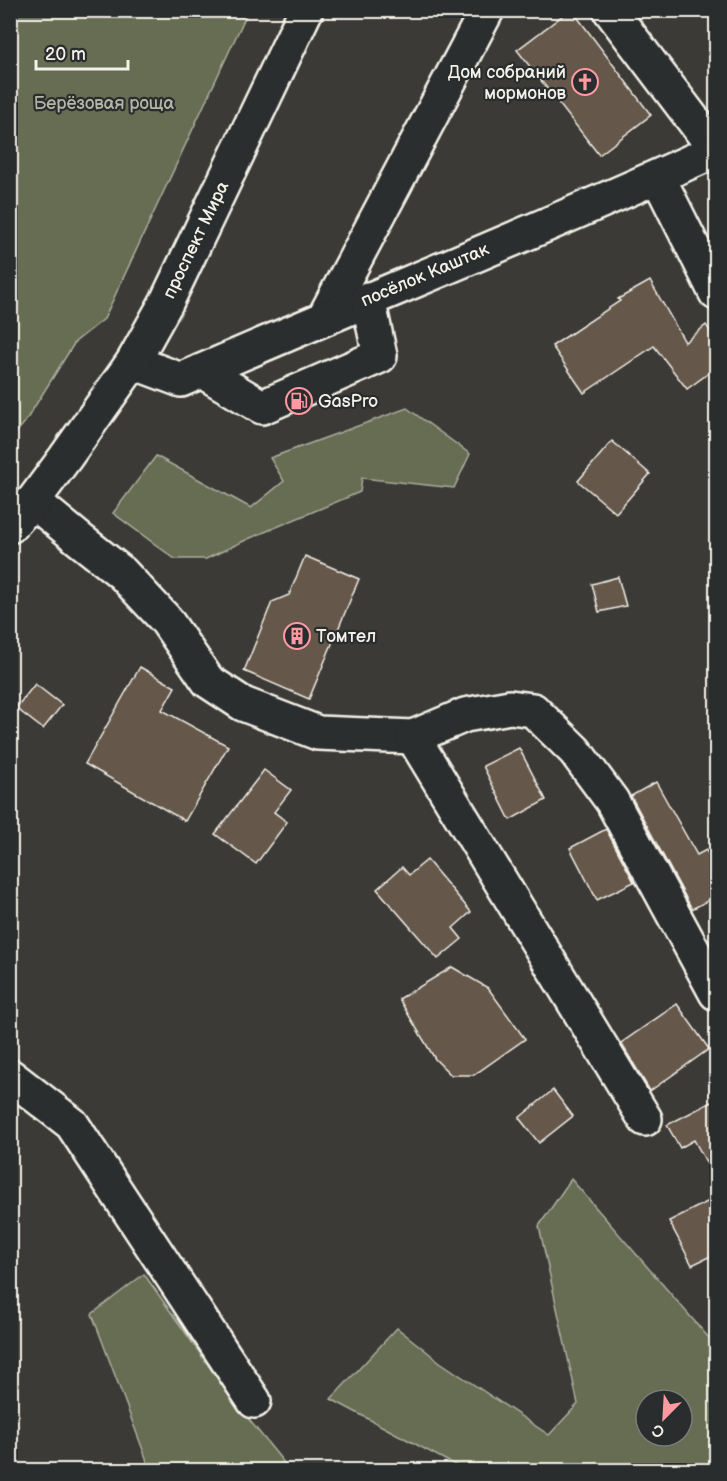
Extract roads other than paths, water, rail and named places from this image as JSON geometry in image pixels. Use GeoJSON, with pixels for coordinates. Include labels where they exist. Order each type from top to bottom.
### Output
{"type":"FeatureCollection","features":[{"type":"Feature","properties":{"kind":"street","name":"проспект Мира"},"geometry":{"type":"LineString","coordinates":[[10,526],[22,500],[65,458],[133,362],[167,301],[306,10]]}},
{"type":"Feature","properties":{"kind":"street"},"geometry":{"type":"LineString","coordinates":[[324,318],[487,10]]}},
{"type":"Feature","properties":{"kind":"street"},"geometry":{"type":"LineString","coordinates":[[610,10],[716,150]]}},
{"type":"Feature","properties":{"kind":"street","name":"посёлок Каштак"},"geometry":{"type":"LineString","coordinates":[[133,362],[181,380],[658,177],[716,150]]}},
{"type":"Feature","properties":{"kind":"street"},"geometry":{"type":"LineString","coordinates":[[658,177],[717,292]]}},
{"type":"Feature","properties":{"kind":"street"},"geometry":{"type":"LineString","coordinates":[[202,371],[262,407],[380,356],[368,299]]}},
{"type":"Feature","properties":{"kind":"street"},"geometry":{"type":"LineString","coordinates":[[22,500],[79,539],[122,573],[166,620],[208,681],[243,704],[318,733],[413,737],[465,716],[510,707],[533,710],[575,751],[612,801],[717,993]]}},
{"type":"Feature","properties":{"kind":"street"},"geometry":{"type":"LineString","coordinates":[[413,737],[645,1119]]}},
{"type":"Feature","properties":{"kind":"street"},"geometry":{"type":"LineString","coordinates":[[10,1076],[72,1124],[254,1401]]}},
{"type":"Feature","properties":{"kind":"place","name":"Дом собраний мормонов"},"geometry":{"type":"Point","coordinates":[585,82]}},
{"type":"Feature","properties":{"kind":"place","name":"GasPro"},"geometry":{"type":"Point","coordinates":[299,401]}},
{"type":"Feature","properties":{"kind":"place","name":"Томтел"},"geometry":{"type":"Point","coordinates":[297,636]}},
{"type":"Feature","properties":{"kind":"park label","name":"Берёзовая роща"},"geometry":{"type":"Point","coordinates":[104,103]}}]}
